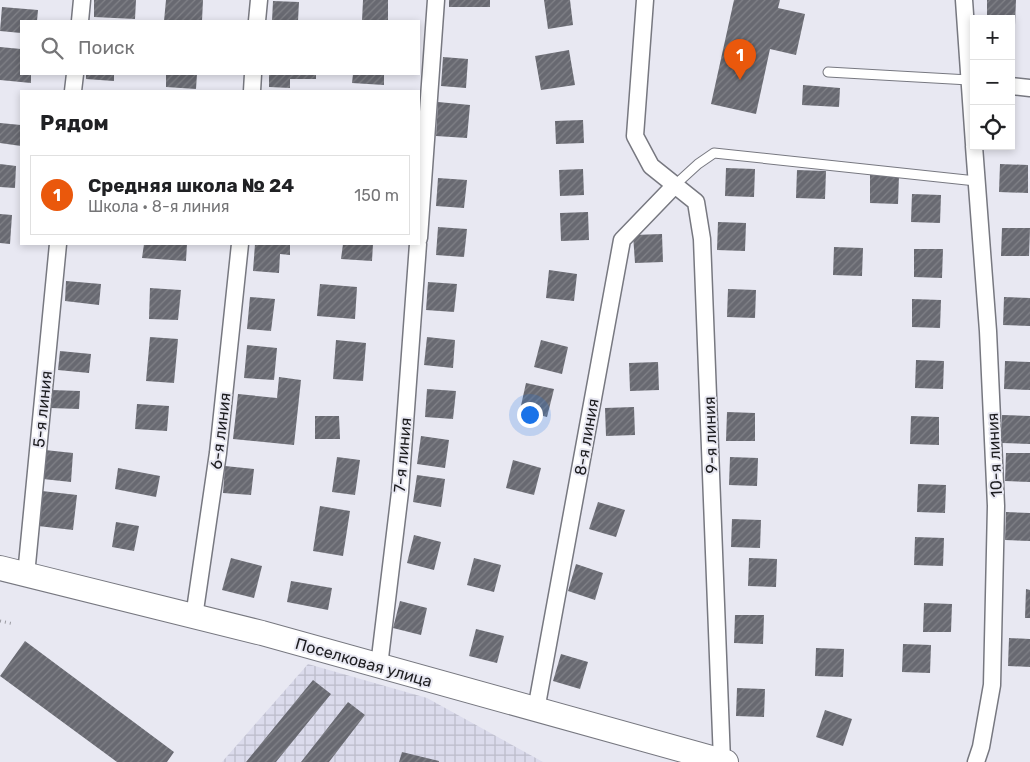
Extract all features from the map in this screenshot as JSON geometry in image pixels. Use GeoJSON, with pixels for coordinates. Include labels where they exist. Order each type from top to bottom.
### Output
{"type":"FeatureCollection","features":[{"type":"Feature","properties":{"kind":"street"},"geometry":{"type":"LineString","coordinates":[[80,20],[82,0]]}},
{"type":"Feature","properties":{"kind":"street"},"geometry":{"type":"LineString","coordinates":[[257,20],[259,0]]}},
{"type":"Feature","properties":{"kind":"street"},"geometry":{"type":"LineString","coordinates":[[420,224],[436,0]]}},
{"type":"Feature","properties":{"kind":"street","name":"9-я линия"},"geometry":{"type":"LineString","coordinates":[[644,0],[635,136],[651,166],[696,202],[702,239],[724,761]]}},
{"type":"Feature","properties":{"kind":"street","name":"10-я линия"},"geometry":{"type":"LineString","coordinates":[[964,0],[970,69]]}},
{"type":"Feature","properties":{"kind":"street"},"geometry":{"type":"LineString","coordinates":[[73,90],[75,75]]}},
{"type":"Feature","properties":{"kind":"street"},"geometry":{"type":"LineString","coordinates":[[252,90],[253,75]]}},
{"type":"Feature","properties":{"kind":"street"},"geometry":{"type":"LineString","coordinates":[[1015,86],[1030,88]]}},
{"type":"Feature","properties":{"kind":"street","name":"10-я линия"},"geometry":{"type":"LineString","coordinates":[[974,150],[988,331],[996,506],[992,685],[981,747],[976,762]]}},
{"type":"Feature","properties":{"kind":"street","name":"8-я линия"},"geometry":{"type":"LineString","coordinates":[[536,710],[622,240],[675,185]]}},
{"type":"Feature","properties":{"kind":"street","name":"5-я линия"},"geometry":{"type":"LineString","coordinates":[[26,575],[58,245]]}},
{"type":"Feature","properties":{"kind":"street","name":"6-я линия"},"geometry":{"type":"LineString","coordinates":[[194,617],[218,453],[240,245]]}},
{"type":"Feature","properties":{"kind":"street","name":"7-я линия"},"geometry":{"type":"LineString","coordinates":[[378,666],[400,492],[418,245]]}},
{"type":"Feature","properties":{"kind":"street","name":"Поселковая улица"},"geometry":{"type":"LineString","coordinates":[[0,568],[262,633],[724,761]]}},
{"type":"Feature","properties":{"kind":"lane"},"geometry":{"type":"LineString","coordinates":[[828,72],[970,81]]}},
{"type":"Feature","properties":{"kind":"lane"},"geometry":{"type":"LineString","coordinates":[[675,185],[698,164],[714,153],[976,181]]}},
{"type":"Feature","properties":{"kind":"path"},"geometry":{"type":"LineString","coordinates":[[0,621],[14,624]]}},
{"type":"Feature","properties":{"kind":"shaded area"},"geometry":{"type":"Polygon","coordinates":[[[308,664],[427,698],[543,762],[222,762],[308,664]]]}},
{"type":"Feature","properties":{"kind":"building"},"geometry":{"type":"Polygon","coordinates":[[[94,0],[136,0],[135,19],[94,17],[94,0]]]}},
{"type":"Feature","properties":{"kind":"building"},"geometry":{"type":"Polygon","coordinates":[[[166,0],[203,0],[202,20],[164,20],[166,0]]]}},
{"type":"Feature","properties":{"kind":"building"},"geometry":{"type":"Polygon","coordinates":[[[363,0],[388,0],[388,20],[362,20],[363,0]]]}},
{"type":"Feature","properties":{"kind":"building"},"geometry":{"type":"Polygon","coordinates":[[[449,0],[490,0],[490,7],[449,7],[449,0]]]}},
{"type":"Feature","properties":{"kind":"building"},"geometry":{"type":"Polygon","coordinates":[[[544,0],[570,0],[573,25],[548,29],[544,0]]]}},
{"type":"Feature","properties":{"kind":"building"},"geometry":{"type":"Polygon","coordinates":[[[734,0],[780,0],[778,8],[805,14],[796,55],[770,49],[756,114],[711,104],[734,0]]]}},
{"type":"Feature","properties":{"kind":"building"},"geometry":{"type":"Polygon","coordinates":[[[987,0],[1016,0],[1015,25],[1015,15],[987,15],[987,0]]]}},
{"type":"Feature","properties":{"kind":"building"},"geometry":{"type":"Polygon","coordinates":[[[273,1],[299,2],[298,20],[272,20],[273,1]]]}},
{"type":"Feature","properties":{"kind":"building"},"geometry":{"type":"Polygon","coordinates":[[[2,7],[38,10],[37,20],[20,20],[20,33],[0,31],[2,7]]]}},
{"type":"Feature","properties":{"kind":"building"},"geometry":{"type":"Polygon","coordinates":[[[0,47],[20,49],[20,75],[31,75],[31,83],[0,80],[0,47]]]}},
{"type":"Feature","properties":{"kind":"building"},"geometry":{"type":"Polygon","coordinates":[[[569,50],[575,85],[541,90],[535,56],[569,50]]]}},
{"type":"Feature","properties":{"kind":"building"},"geometry":{"type":"Polygon","coordinates":[[[443,57],[468,59],[466,88],[441,86],[443,57]]]}},
{"type":"Feature","properties":{"kind":"building"},"geometry":{"type":"Polygon","coordinates":[[[86,75],[114,75],[114,81],[86,79],[86,75]]]}},
{"type":"Feature","properties":{"kind":"building"},"geometry":{"type":"Polygon","coordinates":[[[166,75],[197,75],[196,89],[166,87],[166,75]]]}},
{"type":"Feature","properties":{"kind":"building"},"geometry":{"type":"Polygon","coordinates":[[[269,75],[316,75],[316,79],[290,79],[290,88],[269,87],[269,75]]]}},
{"type":"Feature","properties":{"kind":"building"},"geometry":{"type":"Polygon","coordinates":[[[353,75],[384,75],[384,85],[352,83],[353,75]]]}},
{"type":"Feature","properties":{"kind":"building"},"geometry":{"type":"Polygon","coordinates":[[[803,85],[840,88],[839,107],[802,105],[803,85]]]}},
{"type":"Feature","properties":{"kind":"building"},"geometry":{"type":"Polygon","coordinates":[[[438,102],[470,105],[467,138],[436,136],[438,102]]]}},
{"type":"Feature","properties":{"kind":"building"},"geometry":{"type":"Polygon","coordinates":[[[583,120],[584,143],[556,144],[555,121],[583,120]]]}},
{"type":"Feature","properties":{"kind":"building"},"geometry":{"type":"Polygon","coordinates":[[[0,123],[20,125],[20,146],[0,143],[0,123]]]}},
{"type":"Feature","properties":{"kind":"building"},"geometry":{"type":"Polygon","coordinates":[[[0,164],[16,166],[15,188],[0,187],[0,164]]]}},
{"type":"Feature","properties":{"kind":"building"},"geometry":{"type":"Polygon","coordinates":[[[1000,164],[1028,165],[1028,193],[999,192],[1000,164]]]}},
{"type":"Feature","properties":{"kind":"building"},"geometry":{"type":"Polygon","coordinates":[[[726,168],[755,169],[754,197],[725,196],[726,168]]]}},
{"type":"Feature","properties":{"kind":"building"},"geometry":{"type":"Polygon","coordinates":[[[583,169],[584,195],[560,196],[559,170],[583,169]]]}},
{"type":"Feature","properties":{"kind":"building"},"geometry":{"type":"Polygon","coordinates":[[[797,170],[826,171],[825,199],[796,198],[797,170]]]}},
{"type":"Feature","properties":{"kind":"building"},"geometry":{"type":"Polygon","coordinates":[[[870,175],[899,176],[898,204],[870,203],[870,175]]]}},
{"type":"Feature","properties":{"kind":"building"},"geometry":{"type":"Polygon","coordinates":[[[438,178],[467,180],[464,208],[436,206],[438,178]]]}},
{"type":"Feature","properties":{"kind":"building"},"geometry":{"type":"Polygon","coordinates":[[[912,194],[941,195],[940,223],[911,222],[912,194]]]}},
{"type":"Feature","properties":{"kind":"building"},"geometry":{"type":"Polygon","coordinates":[[[588,212],[589,240],[561,241],[560,213],[588,212]]]}},
{"type":"Feature","properties":{"kind":"building"},"geometry":{"type":"Polygon","coordinates":[[[0,214],[12,215],[10,244],[0,243],[0,214]]]}},
{"type":"Feature","properties":{"kind":"building"},"geometry":{"type":"Polygon","coordinates":[[[718,222],[746,223],[745,251],[717,250],[718,222]]]}},
{"type":"Feature","properties":{"kind":"building"},"geometry":{"type":"Polygon","coordinates":[[[438,227],[467,229],[464,257],[436,255],[438,227]]]}},
{"type":"Feature","properties":{"kind":"building"},"geometry":{"type":"Polygon","coordinates":[[[1002,228],[1030,228],[1029,256],[1001,256],[1002,228]]]}},
{"type":"Feature","properties":{"kind":"building"},"geometry":{"type":"Polygon","coordinates":[[[662,234],[663,262],[635,263],[633,235],[662,234]]]}},
{"type":"Feature","properties":{"kind":"building"},"geometry":{"type":"Polygon","coordinates":[[[144,245],[187,245],[186,261],[142,258],[144,245]]]}},
{"type":"Feature","properties":{"kind":"building"},"geometry":{"type":"Polygon","coordinates":[[[255,245],[290,245],[290,255],[280,254],[279,273],[253,271],[255,245]]]}},
{"type":"Feature","properties":{"kind":"building"},"geometry":{"type":"Polygon","coordinates":[[[343,245],[373,245],[372,261],[341,259],[343,245]]]}},
{"type":"Feature","properties":{"kind":"building"},"geometry":{"type":"Polygon","coordinates":[[[834,247],[863,248],[862,276],[833,275],[834,247]]]}},
{"type":"Feature","properties":{"kind":"building"},"geometry":{"type":"Polygon","coordinates":[[[914,249],[943,249],[942,278],[914,277],[914,249]]]}},
{"type":"Feature","properties":{"kind":"building"},"geometry":{"type":"Polygon","coordinates":[[[549,270],[577,274],[574,301],[546,298],[549,270]]]}},
{"type":"Feature","properties":{"kind":"building"},"geometry":{"type":"Polygon","coordinates":[[[66,281],[101,284],[99,305],[65,301],[66,281]]]}},
{"type":"Feature","properties":{"kind":"building"},"geometry":{"type":"Polygon","coordinates":[[[428,282],[457,284],[454,312],[426,310],[428,282]]]}},
{"type":"Feature","properties":{"kind":"building"},"geometry":{"type":"Polygon","coordinates":[[[320,284],[357,287],[355,319],[317,316],[320,284]]]}},
{"type":"Feature","properties":{"kind":"building"},"geometry":{"type":"Polygon","coordinates":[[[150,288],[181,290],[178,320],[149,319],[150,288]]]}},
{"type":"Feature","properties":{"kind":"building"},"geometry":{"type":"Polygon","coordinates":[[[728,289],[756,290],[755,318],[727,317],[728,289]]]}},
{"type":"Feature","properties":{"kind":"building"},"geometry":{"type":"Polygon","coordinates":[[[250,297],[275,299],[271,331],[247,329],[250,297]]]}},
{"type":"Feature","properties":{"kind":"building"},"geometry":{"type":"Polygon","coordinates":[[[1004,297],[1030,298],[1030,326],[1003,325],[1004,297]]]}},
{"type":"Feature","properties":{"kind":"building"},"geometry":{"type":"Polygon","coordinates":[[[912,299],[941,300],[940,328],[912,327],[912,299]]]}},
{"type":"Feature","properties":{"kind":"building"},"geometry":{"type":"Polygon","coordinates":[[[150,337],[178,339],[174,383],[146,381],[150,337]]]}},
{"type":"Feature","properties":{"kind":"building"},"geometry":{"type":"Polygon","coordinates":[[[427,337],[455,340],[453,368],[424,365],[427,337]]]}},
{"type":"Feature","properties":{"kind":"building"},"geometry":{"type":"Polygon","coordinates":[[[336,340],[366,343],[363,381],[333,379],[336,340]]]}},
{"type":"Feature","properties":{"kind":"building"},"geometry":{"type":"Polygon","coordinates":[[[541,340],[568,347],[562,374],[534,367],[541,340]]]}},
{"type":"Feature","properties":{"kind":"building"},"geometry":{"type":"Polygon","coordinates":[[[247,345],[277,348],[274,380],[244,378],[247,345]]]}},
{"type":"Feature","properties":{"kind":"building"},"geometry":{"type":"Polygon","coordinates":[[[60,351],[91,354],[89,373],[58,370],[60,351]]]}},
{"type":"Feature","properties":{"kind":"building"},"geometry":{"type":"Polygon","coordinates":[[[916,360],[944,361],[943,389],[915,388],[916,360]]]}},
{"type":"Feature","properties":{"kind":"building"},"geometry":{"type":"Polygon","coordinates":[[[1005,361],[1030,362],[1030,390],[1004,389],[1005,361]]]}},
{"type":"Feature","properties":{"kind":"building"},"geometry":{"type":"Polygon","coordinates":[[[658,362],[659,390],[630,391],[629,363],[658,362]]]}},
{"type":"Feature","properties":{"kind":"building"},"geometry":{"type":"Polygon","coordinates":[[[279,377],[301,380],[294,445],[233,439],[238,394],[277,398],[279,377]]]}},
{"type":"Feature","properties":{"kind":"building"},"geometry":{"type":"Polygon","coordinates":[[[526,383],[554,389],[547,417],[520,410],[526,383]]]}},
{"type":"Feature","properties":{"kind":"building"},"geometry":{"type":"Polygon","coordinates":[[[427,389],[456,391],[453,419],[425,417],[427,389]]]}},
{"type":"Feature","properties":{"kind":"building"},"geometry":{"type":"Polygon","coordinates":[[[51,390],[80,391],[79,409],[50,408],[51,390]]]}},
{"type":"Feature","properties":{"kind":"building"},"geometry":{"type":"Polygon","coordinates":[[[137,404],[169,406],[167,431],[135,429],[137,404]]]}},
{"type":"Feature","properties":{"kind":"building"},"geometry":{"type":"Polygon","coordinates":[[[634,407],[635,435],[606,436],[605,408],[634,407]]]}},
{"type":"Feature","properties":{"kind":"building"},"geometry":{"type":"Polygon","coordinates":[[[727,412],[755,413],[755,441],[726,441],[727,412]]]}},
{"type":"Feature","properties":{"kind":"building"},"geometry":{"type":"Polygon","coordinates":[[[1002,415],[1030,416],[1030,444],[1002,443],[1002,415]]]}},
{"type":"Feature","properties":{"kind":"building"},"geometry":{"type":"Polygon","coordinates":[[[315,416],[339,416],[340,439],[315,439],[315,416]]]}},
{"type":"Feature","properties":{"kind":"building"},"geometry":{"type":"Polygon","coordinates":[[[911,416],[939,417],[939,445],[910,444],[911,416]]]}},
{"type":"Feature","properties":{"kind":"building"},"geometry":{"type":"Polygon","coordinates":[[[421,436],[449,440],[445,468],[417,464],[421,436]]]}},
{"type":"Feature","properties":{"kind":"building"},"geometry":{"type":"Polygon","coordinates":[[[45,450],[73,453],[71,482],[43,479],[45,450]]]}},
{"type":"Feature","properties":{"kind":"building"},"geometry":{"type":"Polygon","coordinates":[[[1006,453],[1030,453],[1030,482],[1005,481],[1006,453]]]}},
{"type":"Feature","properties":{"kind":"building"},"geometry":{"type":"Polygon","coordinates":[[[337,457],[360,460],[355,495],[332,492],[337,457]]]}},
{"type":"Feature","properties":{"kind":"building"},"geometry":{"type":"Polygon","coordinates":[[[730,457],[758,458],[757,486],[729,485],[730,457]]]}},
{"type":"Feature","properties":{"kind":"building"},"geometry":{"type":"Polygon","coordinates":[[[513,460],[541,468],[534,495],[506,488],[513,460]]]}},
{"type":"Feature","properties":{"kind":"building"},"geometry":{"type":"Polygon","coordinates":[[[225,466],[254,469],[251,495],[223,493],[225,466]]]}},
{"type":"Feature","properties":{"kind":"building"},"geometry":{"type":"Polygon","coordinates":[[[118,468],[160,476],[156,497],[115,489],[118,468]]]}},
{"type":"Feature","properties":{"kind":"building"},"geometry":{"type":"Polygon","coordinates":[[[417,475],[445,479],[441,507],[413,502],[417,475]]]}},
{"type":"Feature","properties":{"kind":"building"},"geometry":{"type":"Polygon","coordinates":[[[918,484],[946,485],[945,513],[917,512],[918,484]]]}},
{"type":"Feature","properties":{"kind":"building"},"geometry":{"type":"Polygon","coordinates":[[[42,491],[77,495],[73,530],[38,526],[42,491]]]}},
{"type":"Feature","properties":{"kind":"building"},"geometry":{"type":"Polygon","coordinates":[[[598,502],[625,510],[616,537],[589,529],[598,502]]]}},
{"type":"Feature","properties":{"kind":"building"},"geometry":{"type":"Polygon","coordinates":[[[320,506],[350,511],[343,556],[313,551],[320,506]]]}},
{"type":"Feature","properties":{"kind":"building"},"geometry":{"type":"Polygon","coordinates":[[[1006,512],[1030,513],[1030,541],[1005,540],[1006,512]]]}},
{"type":"Feature","properties":{"kind":"building"},"geometry":{"type":"Polygon","coordinates":[[[732,519],[761,520],[760,548],[731,547],[732,519]]]}},
{"type":"Feature","properties":{"kind":"building"},"geometry":{"type":"Polygon","coordinates":[[[116,522],[139,526],[134,551],[112,547],[116,522]]]}},
{"type":"Feature","properties":{"kind":"building"},"geometry":{"type":"Polygon","coordinates":[[[414,535],[441,542],[434,570],[407,563],[414,535]]]}},
{"type":"Feature","properties":{"kind":"building"},"geometry":{"type":"Polygon","coordinates":[[[915,537],[944,538],[943,566],[914,565],[915,537]]]}},
{"type":"Feature","properties":{"kind":"building"},"geometry":{"type":"Polygon","coordinates":[[[231,558],[262,566],[254,598],[222,590],[231,558]]]}},
{"type":"Feature","properties":{"kind":"building"},"geometry":{"type":"Polygon","coordinates":[[[474,558],[501,565],[494,592],[467,585],[474,558]]]}},
{"type":"Feature","properties":{"kind":"building"},"geometry":{"type":"Polygon","coordinates":[[[749,558],[777,559],[776,587],[748,586],[749,558]]]}},
{"type":"Feature","properties":{"kind":"building"},"geometry":{"type":"Polygon","coordinates":[[[576,564],[603,573],[595,600],[568,591],[576,564]]]}},
{"type":"Feature","properties":{"kind":"building"},"geometry":{"type":"Polygon","coordinates":[[[291,581],[332,588],[328,610],[287,602],[291,581]]]}},
{"type":"Feature","properties":{"kind":"building"},"geometry":{"type":"Polygon","coordinates":[[[1026,589],[1030,590],[1030,618],[1025,618],[1026,589]]]}},
{"type":"Feature","properties":{"kind":"building"},"geometry":{"type":"Polygon","coordinates":[[[400,601],[427,608],[421,635],[393,628],[400,601]]]}},
{"type":"Feature","properties":{"kind":"building"},"geometry":{"type":"Polygon","coordinates":[[[924,603],[952,604],[951,632],[923,632],[924,603]]]}},
{"type":"Feature","properties":{"kind":"building"},"geometry":{"type":"Polygon","coordinates":[[[735,615],[764,615],[763,644],[734,643],[735,615]]]}},
{"type":"Feature","properties":{"kind":"building"},"geometry":{"type":"Polygon","coordinates":[[[476,629],[504,636],[497,663],[469,656],[476,629]]]}},
{"type":"Feature","properties":{"kind":"building"},"geometry":{"type":"Polygon","coordinates":[[[1009,638],[1030,639],[1030,667],[1008,666],[1009,638]]]}},
{"type":"Feature","properties":{"kind":"building"},"geometry":{"type":"Polygon","coordinates":[[[25,641],[174,752],[167,762],[117,762],[0,676],[25,641]]]}},
{"type":"Feature","properties":{"kind":"building"},"geometry":{"type":"Polygon","coordinates":[[[903,644],[931,645],[930,673],[902,672],[903,644]]]}},
{"type":"Feature","properties":{"kind":"building"},"geometry":{"type":"Polygon","coordinates":[[[816,648],[844,649],[843,677],[815,676],[816,648]]]}},
{"type":"Feature","properties":{"kind":"building"},"geometry":{"type":"Polygon","coordinates":[[[561,654],[588,662],[580,689],[553,681],[561,654]]]}},
{"type":"Feature","properties":{"kind":"building"},"geometry":{"type":"Polygon","coordinates":[[[313,680],[331,694],[276,762],[246,762],[313,680]]]}},
{"type":"Feature","properties":{"kind":"building"},"geometry":{"type":"Polygon","coordinates":[[[737,688],[765,689],[764,717],[736,716],[737,688]]]}},
{"type":"Feature","properties":{"kind":"building"},"geometry":{"type":"Polygon","coordinates":[[[348,702],[365,715],[329,762],[301,762],[348,702]]]}},
{"type":"Feature","properties":{"kind":"building"},"geometry":{"type":"Polygon","coordinates":[[[825,710],[852,719],[843,746],[816,737],[825,710]]]}},
{"type":"Feature","properties":{"kind":"building"},"geometry":{"type":"Polygon","coordinates":[[[402,752],[439,761],[439,762],[399,762],[402,752]]]}},
{"type":"Feature","properties":{"kind":"place","name":"Средняя школа № 24"},"geometry":{"type":"Point","coordinates":[740,80]}}]}
